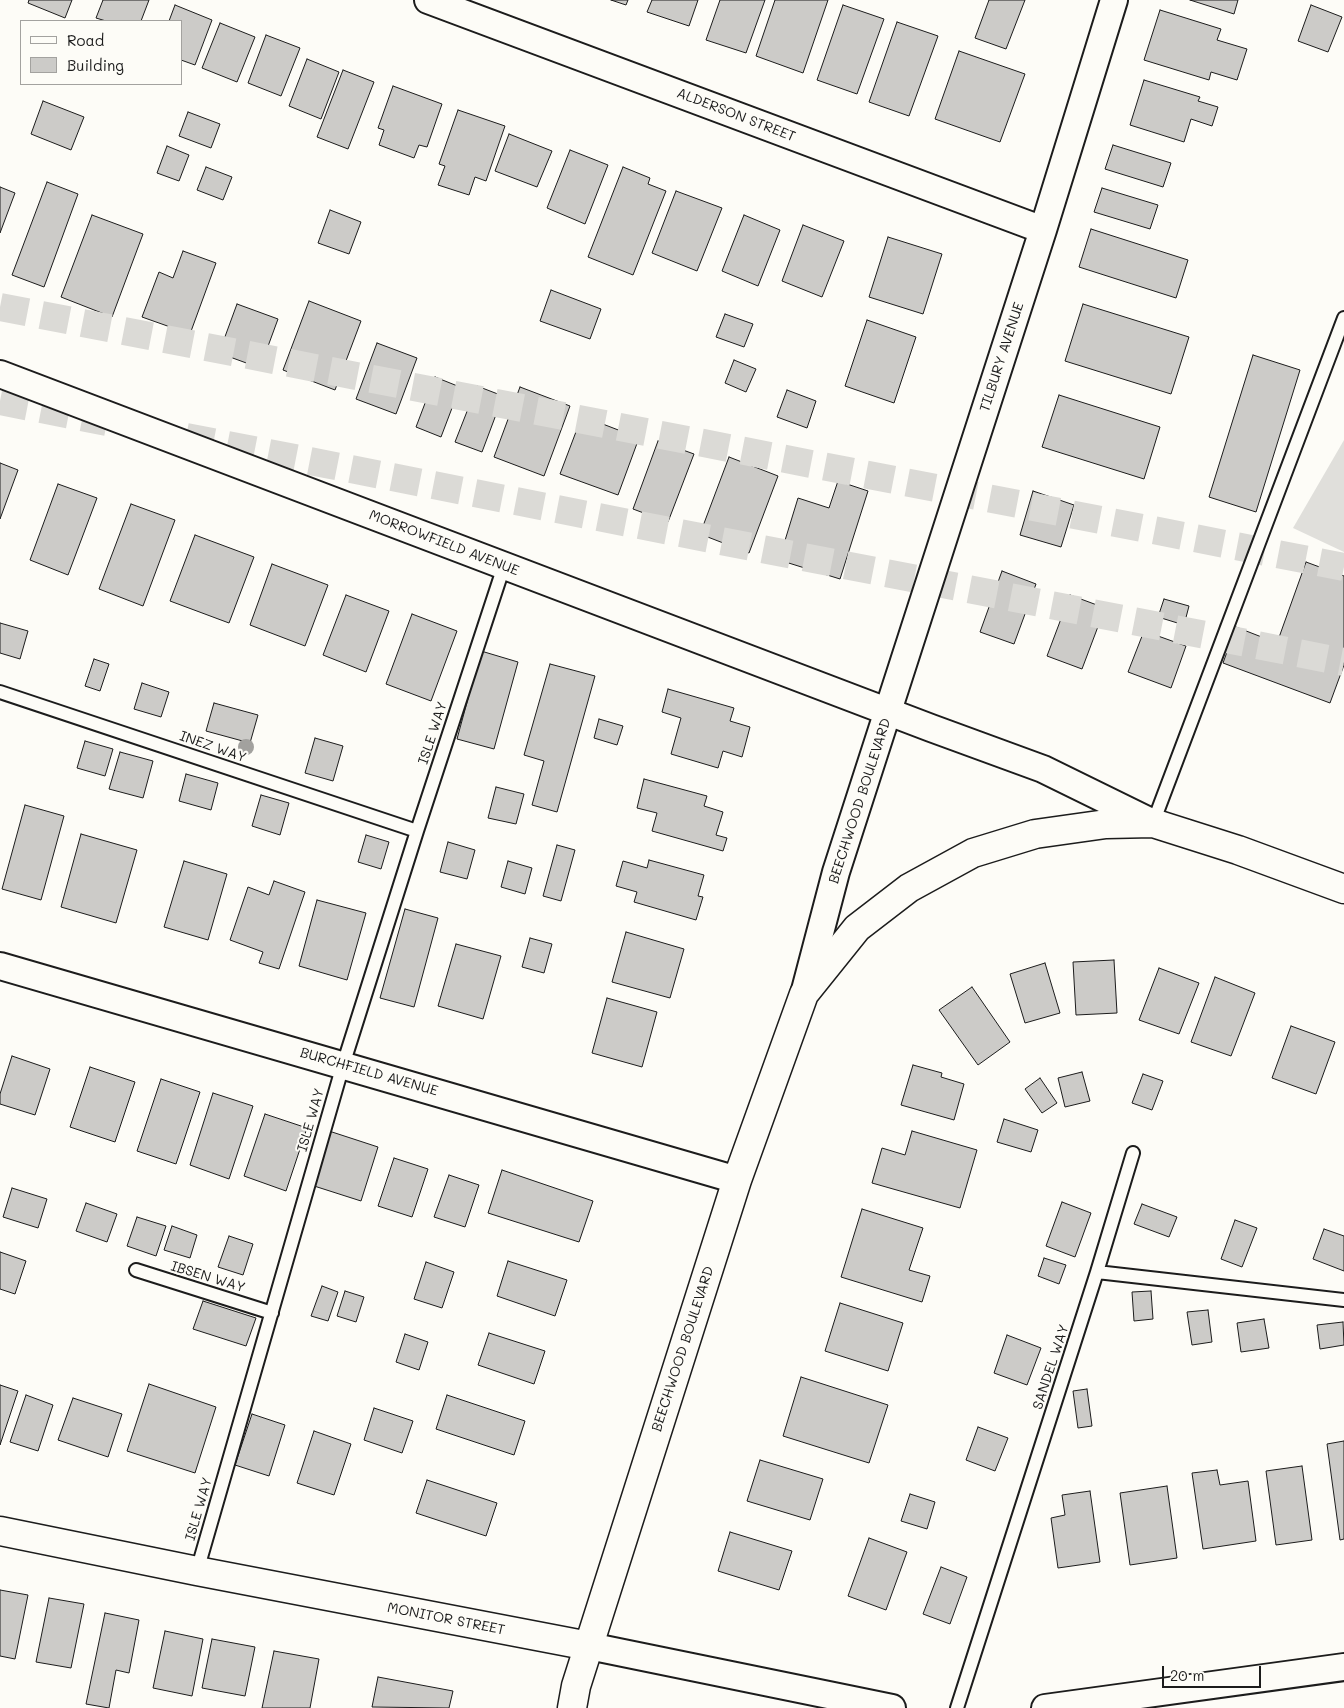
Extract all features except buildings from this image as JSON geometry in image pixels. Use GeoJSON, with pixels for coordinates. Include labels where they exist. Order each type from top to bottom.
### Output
{"type":"FeatureCollection","features":[{"type":"Feature","properties":{"kind":"street","name":"ALDERSON STREET"},"geometry":{"type":"LineString","coordinates":[[428,0],[1043,230]]}},
{"type":"Feature","properties":{"kind":"street","name":"TILBURY AVENUE"},"geometry":{"type":"LineString","coordinates":[[888,712],[1043,230],[1114,0]]}},
{"type":"Feature","properties":{"kind":"street","name":"MORROWFIELD AVENUE"},"geometry":{"type":"LineString","coordinates":[[0,374],[888,712]]}},
{"type":"Feature","properties":{"kind":"street","name":"BEECHWOOD BOULEVARD"},"geometry":{"type":"LineString","coordinates":[[572,1708],[576,1686],[737,1180],[804,994],[836,872],[888,712],[1043,769],[1153,823],[1238,850],[1344,889]]}},
{"type":"Feature","properties":{"kind":"street","name":"BEECHWOOD BOULEVARD"},"geometry":{"type":"LineString","coordinates":[[804,994],[857,928],[909,888],[973,853],[1035,834],[1106,824],[1153,823]]}},
{"type":"Feature","properties":{"kind":"street","name":"BURCHFIELD AVENUE"},"geometry":{"type":"LineString","coordinates":[[0,966],[737,1180]]}},
{"type":"Feature","properties":{"kind":"street","name":"MONITOR STREET"},"geometry":{"type":"LineString","coordinates":[[0,1531],[197,1571],[589,1646],[892,1708]]}},
{"type":"Feature","properties":{"kind":"street"},"geometry":{"type":"LineString","coordinates":[[1045,1708],[1344,1667]]}},
{"type":"Feature","properties":{"kind":"lane"},"geometry":{"type":"LineString","coordinates":[[1153,823],[1344,318]]}},
{"type":"Feature","properties":{"kind":"lane","name":"ISLE WAY"},"geometry":{"type":"LineString","coordinates":[[197,1571],[343,1065],[504,566]]}},
{"type":"Feature","properties":{"kind":"lane","name":"INEZ WAY"},"geometry":{"type":"LineString","coordinates":[[0,692],[417,831]]}},
{"type":"Feature","properties":{"kind":"lane","name":"SANDEL WAY"},"geometry":{"type":"LineString","coordinates":[[957,1708],[1097,1272],[1133,1153]]}},
{"type":"Feature","properties":{"kind":"lane","name":"IBSEN WAY"},"geometry":{"type":"LineString","coordinates":[[136,1270],[272,1313]]}},
{"type":"Feature","properties":{"kind":"lane"},"geometry":{"type":"LineString","coordinates":[[1097,1272],[1344,1300]]}},
{"type":"Feature","properties":{"kind":"shaded area"},"geometry":{"type":"Polygon","coordinates":[[[1344,440],[1344,552],[1293,528],[1344,440]]]}},
{"type":"Feature","properties":{"kind":"tunnel"},"geometry":{"type":"LineString","coordinates":[[0,307],[1344,567]]}},
{"type":"Feature","properties":{"kind":"tunnel"},"geometry":{"type":"LineString","coordinates":[[0,401],[107,422]]}},
{"type":"Feature","properties":{"kind":"tunnel"},"geometry":{"type":"LineString","coordinates":[[186,437],[1344,662]]}}]}
